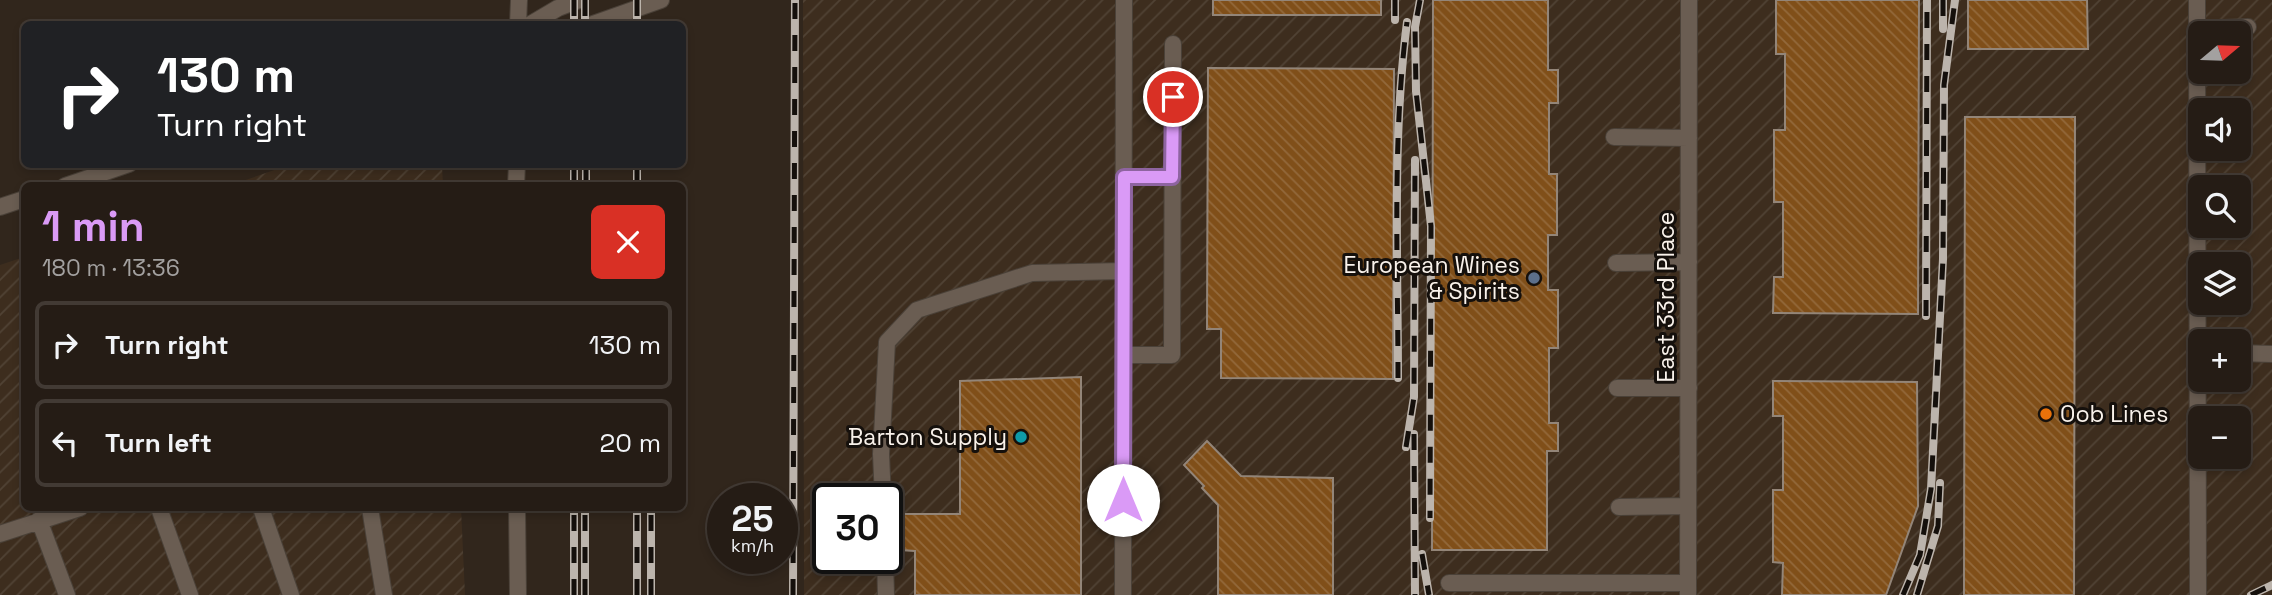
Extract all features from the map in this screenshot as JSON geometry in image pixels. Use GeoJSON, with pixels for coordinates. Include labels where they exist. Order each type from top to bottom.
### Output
{"type":"FeatureCollection","features":[{"type":"Feature","properties":{"kind":"street"},"geometry":{"type":"LineString","coordinates":[[518,21],[519,0]]}},
{"type":"Feature","properties":{"kind":"street"},"geometry":{"type":"LineString","coordinates":[[536,21],[579,0]]}},
{"type":"Feature","properties":{"kind":"street"},"geometry":{"type":"LineString","coordinates":[[601,21],[660,0]]}},
{"type":"Feature","properties":{"kind":"street"},"geometry":{"type":"LineString","coordinates":[[1123,595],[1124,0]]}},
{"type":"Feature","properties":{"kind":"street","name":"East 33rd Place"},"geometry":{"type":"LineString","coordinates":[[1688,589],[1689,0]]}},
{"type":"Feature","properties":{"kind":"street"},"geometry":{"type":"LineString","coordinates":[[2197,0],[2197,21]]}},
{"type":"Feature","properties":{"kind":"street"},"geometry":{"type":"LineString","coordinates":[[1123,355],[1172,355],[1173,44]]}},
{"type":"Feature","properties":{"kind":"street"},"geometry":{"type":"LineString","coordinates":[[2197,84],[2198,329]]}},
{"type":"Feature","properties":{"kind":"street"},"geometry":{"type":"LineString","coordinates":[[1614,137],[1689,138]]}},
{"type":"Feature","properties":{"kind":"street"},"geometry":{"type":"LineString","coordinates":[[77,182],[117,168]]}},
{"type":"Feature","properties":{"kind":"street"},"geometry":{"type":"LineString","coordinates":[[1124,177],[1172,177]]}},
{"type":"Feature","properties":{"kind":"street"},"geometry":{"type":"LineString","coordinates":[[0,207],[21,200]]}},
{"type":"Feature","properties":{"kind":"street"},"geometry":{"type":"LineString","coordinates":[[1615,263],[1689,262]]}},
{"type":"Feature","properties":{"kind":"street"},"geometry":{"type":"LineString","coordinates":[[882,483],[881,454],[887,342],[917,310],[1032,273],[1124,271]]}},
{"type":"Feature","properties":{"kind":"street"},"geometry":{"type":"LineString","coordinates":[[2251,353],[2272,354]]}},
{"type":"Feature","properties":{"kind":"street"},"geometry":{"type":"LineString","coordinates":[[1617,388],[1689,388]]}},
{"type":"Feature","properties":{"kind":"street"},"geometry":{"type":"LineString","coordinates":[[2197,595],[2198,392]]}},
{"type":"Feature","properties":{"kind":"street"},"geometry":{"type":"LineString","coordinates":[[1619,507],[1689,506]]}},
{"type":"Feature","properties":{"kind":"street"},"geometry":{"type":"LineString","coordinates":[[0,534],[70,511]]}},
{"type":"Feature","properties":{"kind":"street"},"geometry":{"type":"LineString","coordinates":[[160,511],[190,595]]}},
{"type":"Feature","properties":{"kind":"street"},"geometry":{"type":"LineString","coordinates":[[262,511],[291,595]]}},
{"type":"Feature","properties":{"kind":"street"},"geometry":{"type":"LineString","coordinates":[[370,511],[384,595]]}},
{"type":"Feature","properties":{"kind":"street"},"geometry":{"type":"LineString","coordinates":[[517,511],[518,595]]}},
{"type":"Feature","properties":{"kind":"street"},"geometry":{"type":"LineString","coordinates":[[39,520],[67,595]]}},
{"type":"Feature","properties":{"kind":"street"},"geometry":{"type":"LineString","coordinates":[[885,574],[886,595]]}},
{"type":"Feature","properties":{"kind":"street"},"geometry":{"type":"LineString","coordinates":[[1449,583],[1688,589]]}},
{"type":"Feature","properties":{"kind":"shaded area"},"geometry":{"type":"Polygon","coordinates":[[[803,0],[2272,0],[2272,595],[804,595],[803,0]]]}},
{"type":"Feature","properties":{"kind":"shaded area"},"geometry":{"type":"Polygon","coordinates":[[[280,168],[442,168],[443,182],[240,182],[280,168]]]}},
{"type":"Feature","properties":{"kind":"shaded area"},"geometry":{"type":"Polygon","coordinates":[[[21,258],[21,511],[461,511],[465,595],[0,595],[0,265],[21,258]]]}},
{"type":"Feature","properties":{"kind":"building"},"geometry":{"type":"Polygon","coordinates":[[[1213,0],[1381,0],[1381,15],[1213,15],[1213,0]]]}},
{"type":"Feature","properties":{"kind":"building"},"geometry":{"type":"Polygon","coordinates":[[[1433,0],[1548,0],[1548,70],[1558,70],[1558,103],[1549,103],[1549,174],[1557,174],[1557,235],[1548,235],[1548,290],[1558,290],[1558,348],[1549,348],[1549,423],[1558,423],[1558,451],[1547,451],[1547,550],[1432,550],[1433,0]]]}},
{"type":"Feature","properties":{"kind":"building"},"geometry":{"type":"Polygon","coordinates":[[[1776,0],[1919,0],[1918,314],[1773,313],[1774,277],[1783,277],[1783,202],[1774,202],[1774,130],[1785,130],[1785,54],[1776,54],[1776,0]]]}},
{"type":"Feature","properties":{"kind":"building"},"geometry":{"type":"Polygon","coordinates":[[[1968,0],[2087,0],[2088,49],[1968,49],[1968,0]]]}},
{"type":"Feature","properties":{"kind":"building"},"geometry":{"type":"Polygon","coordinates":[[[1208,68],[1394,69],[1393,379],[1221,378],[1221,329],[1207,329],[1208,68]]]}},
{"type":"Feature","properties":{"kind":"building"},"geometry":{"type":"Polygon","coordinates":[[[1965,117],[2075,117],[2074,595],[1964,595],[1965,117]]]}},
{"type":"Feature","properties":{"kind":"building","name":"Barton Supply"},"geometry":{"type":"Polygon","coordinates":[[[1081,377],[1081,595],[915,595],[915,551],[903,550],[903,514],[960,514],[960,381],[1081,377]]]}},
{"type":"Feature","properties":{"kind":"building"},"geometry":{"type":"Polygon","coordinates":[[[1773,381],[1917,382],[1918,506],[1886,595],[1782,595],[1783,563],[1773,562],[1773,490],[1783,490],[1783,416],[1773,416],[1773,381]]]}},
{"type":"Feature","properties":{"kind":"building"},"geometry":{"type":"Polygon","coordinates":[[[1207,441],[1241,476],[1333,478],[1333,595],[1218,595],[1218,505],[1184,465],[1207,441]]]}},
{"type":"Feature","properties":{"kind":"railway"},"geometry":{"type":"LineString","coordinates":[[574,0],[574,21]]}},
{"type":"Feature","properties":{"kind":"railway"},"geometry":{"type":"LineString","coordinates":[[585,0],[585,21]]}},
{"type":"Feature","properties":{"kind":"railway"},"geometry":{"type":"LineString","coordinates":[[637,0],[637,21]]}},
{"type":"Feature","properties":{"kind":"railway"},"geometry":{"type":"LineString","coordinates":[[793,595],[795,0]]}},
{"type":"Feature","properties":{"kind":"railway"},"geometry":{"type":"LineString","coordinates":[[1395,0],[1395,20]]}},
{"type":"Feature","properties":{"kind":"railway"},"geometry":{"type":"LineString","coordinates":[[1420,0],[1415,27],[1416,91],[1431,226],[1430,518]]}},
{"type":"Feature","properties":{"kind":"railway"},"geometry":{"type":"LineString","coordinates":[[1926,316],[1927,0]]}},
{"type":"Feature","properties":{"kind":"railway"},"geometry":{"type":"LineString","coordinates":[[1943,0],[1943,29]]}},
{"type":"Feature","properties":{"kind":"railway"},"geometry":{"type":"LineString","coordinates":[[1903,595],[1920,555],[1931,489],[1943,259],[1944,85],[1955,0]]}},
{"type":"Feature","properties":{"kind":"railway"},"geometry":{"type":"LineString","coordinates":[[1398,378],[1399,110],[1407,22]]}},
{"type":"Feature","properties":{"kind":"railway"},"geometry":{"type":"LineString","coordinates":[[1406,447],[1414,397],[1415,160]]}},
{"type":"Feature","properties":{"kind":"railway"},"geometry":{"type":"LineString","coordinates":[[574,168],[574,182]]}},
{"type":"Feature","properties":{"kind":"railway"},"geometry":{"type":"LineString","coordinates":[[586,168],[586,182]]}},
{"type":"Feature","properties":{"kind":"railway"},"geometry":{"type":"LineString","coordinates":[[637,168],[637,182]]}},
{"type":"Feature","properties":{"kind":"railway"},"geometry":{"type":"LineString","coordinates":[[1414,434],[1415,595]]}},
{"type":"Feature","properties":{"kind":"railway"},"geometry":{"type":"LineString","coordinates":[[1917,595],[1938,526],[1940,483]]}},
{"type":"Feature","properties":{"kind":"railway"},"geometry":{"type":"LineString","coordinates":[[574,511],[574,595]]}},
{"type":"Feature","properties":{"kind":"railway"},"geometry":{"type":"LineString","coordinates":[[585,511],[585,595]]}},
{"type":"Feature","properties":{"kind":"railway"},"geometry":{"type":"LineString","coordinates":[[637,511],[637,595]]}},
{"type":"Feature","properties":{"kind":"railway"},"geometry":{"type":"LineString","coordinates":[[651,511],[651,595]]}},
{"type":"Feature","properties":{"kind":"railway"},"geometry":{"type":"LineString","coordinates":[[1422,554],[1429,595]]}},
{"type":"Feature","properties":{"kind":"railway"},"geometry":{"type":"LineString","coordinates":[[2251,595],[2272,585]]}},
{"type":"Feature","properties":{"kind":"place","name":"European Wines & Spirits"},"geometry":{"type":"Point","coordinates":[1534,278]}},
{"type":"Feature","properties":{"kind":"place","name":"Oob Lines"},"geometry":{"type":"Point","coordinates":[2046,414]}},
{"type":"Feature","properties":{"kind":"place","name":"Barton Supply"},"geometry":{"type":"Point","coordinates":[1021,437]}},
{"type":"Feature","properties":{"kind":"route"},"geometry":{"type":"LineString","coordinates":[[1123,500],[1124,177],[1172,177],[1173,97]]}}]}
